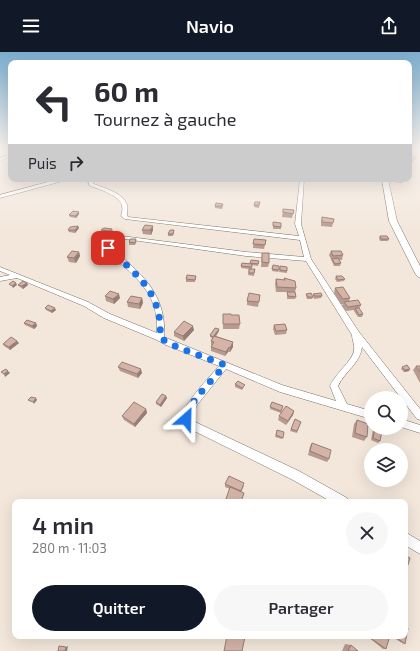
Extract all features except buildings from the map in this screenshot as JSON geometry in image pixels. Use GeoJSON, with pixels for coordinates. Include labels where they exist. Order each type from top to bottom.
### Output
{"type":"FeatureCollection","features":[{"type":"Feature","properties":{"kind":"street"},"geometry":{"type":"LineString","coordinates":[[0,197],[50,182]]}},
{"type":"Feature","properties":{"kind":"street"},"geometry":{"type":"LineString","coordinates":[[91,182],[92,185],[108,191],[123,203],[125,207],[124,216],[127,218],[301,238]]}},
{"type":"Feature","properties":{"kind":"street"},"geometry":{"type":"LineString","coordinates":[[302,182],[297,216],[301,238],[308,259],[356,334],[420,416]]}},
{"type":"Feature","properties":{"kind":"street"},"geometry":{"type":"LineString","coordinates":[[386,182],[394,222],[401,240],[420,275]]}},
{"type":"Feature","properties":{"kind":"street"},"geometry":{"type":"LineString","coordinates":[[160,338],[161,320],[157,302],[139,277],[108,248],[116,236],[246,254],[308,259]]}},
{"type":"Feature","properties":{"kind":"street"},"geometry":{"type":"LineString","coordinates":[[0,269],[19,276],[57,294],[86,304],[107,316],[160,338],[177,347],[280,388],[364,413]]}},
{"type":"Feature","properties":{"kind":"street"},"geometry":{"type":"LineString","coordinates":[[0,279],[19,276]]}},
{"type":"Feature","properties":{"kind":"street"},"geometry":{"type":"LineString","coordinates":[[344,408],[334,386],[338,378],[354,359],[357,353],[358,349],[356,334]]}},
{"type":"Feature","properties":{"kind":"street"},"geometry":{"type":"LineString","coordinates":[[225,365],[194,402],[186,416],[189,424],[295,475],[338,499]]}},
{"type":"Feature","properties":{"kind":"street"},"geometry":{"type":"LineString","coordinates":[[408,425],[420,429]]}},
{"type":"Feature","properties":{"kind":"street"},"geometry":{"type":"LineString","coordinates":[[408,540],[420,548]]}},
{"type":"Feature","properties":{"kind":"route"},"geometry":{"type":"LineString","coordinates":[[108,248],[139,277],[157,302],[161,320],[160,338],[177,347],[225,365],[194,402],[186,416],[186,419]]}}]}
